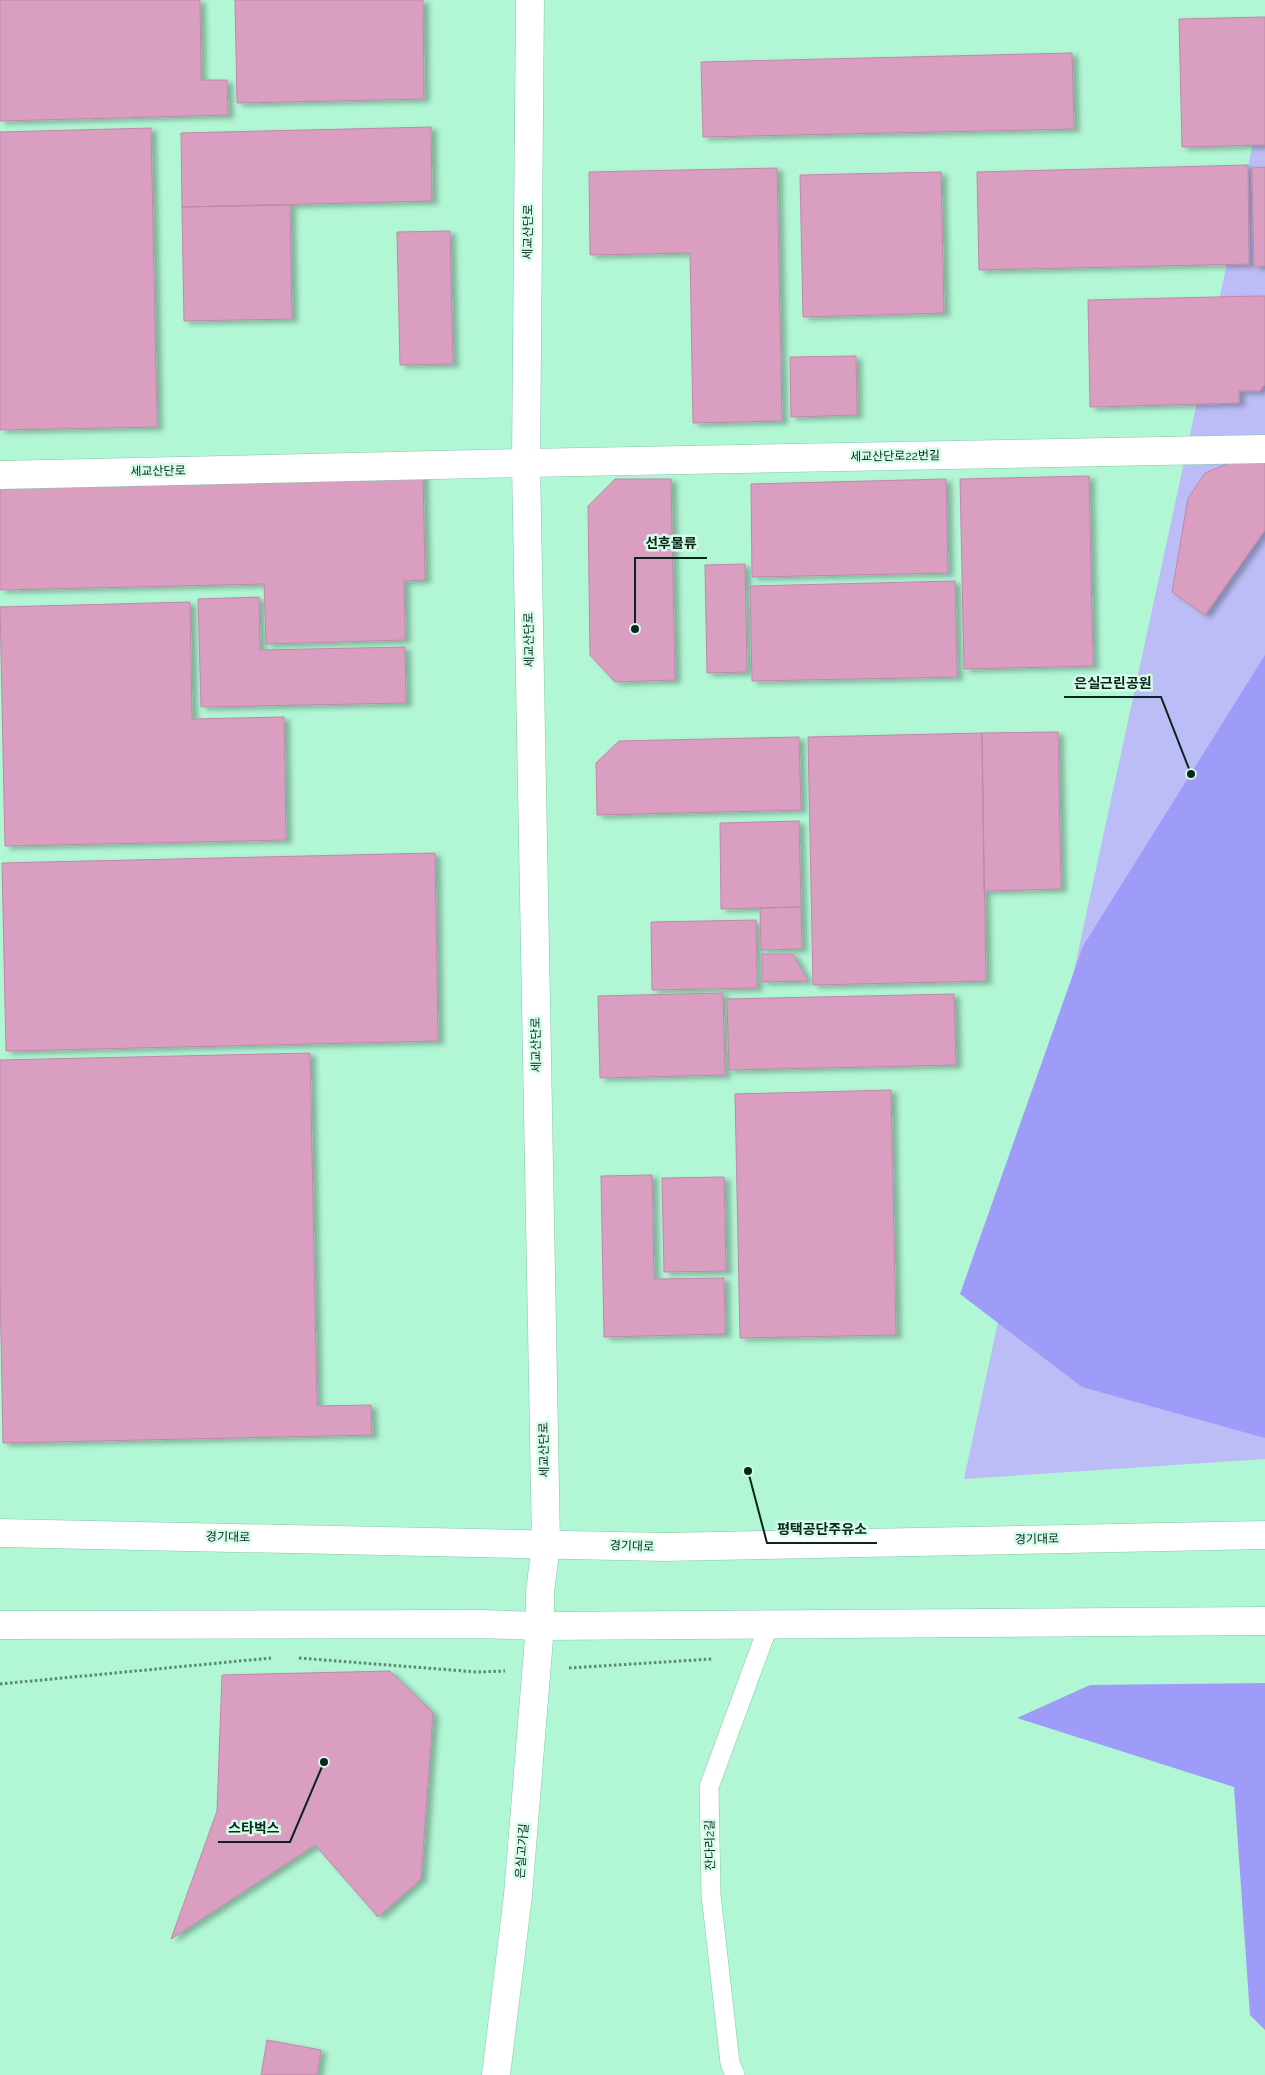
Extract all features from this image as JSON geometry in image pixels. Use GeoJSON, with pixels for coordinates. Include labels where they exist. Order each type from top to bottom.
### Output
{"type":"FeatureCollection","features":[{"type":"Feature","properties":{"kind":"street","name":"세교산단로"},"geometry":{"type":"LineString","coordinates":[[530,0],[526,463],[546,1544],[540,1592],[540,1626]]}},
{"type":"Feature","properties":{"kind":"street","name":"세교산단로22번길"},"geometry":{"type":"LineString","coordinates":[[526,463],[1265,449]]}},
{"type":"Feature","properties":{"kind":"street","name":"세교산단로"},"geometry":{"type":"LineString","coordinates":[[0,475],[526,463]]}},
{"type":"Feature","properties":{"kind":"street","name":"경기대로"},"geometry":{"type":"LineString","coordinates":[[0,1533],[664,1547],[1265,1535]]}},
{"type":"Feature","properties":{"kind":"street"},"geometry":{"type":"LineString","coordinates":[[0,1624],[480,1624],[540,1626],[1265,1621]]}},
{"type":"Feature","properties":{"kind":"street","name":"은실고가길"},"geometry":{"type":"LineString","coordinates":[[496,2075],[518,1895],[540,1626]]}},
{"type":"Feature","properties":{"kind":"lane","name":"잔다리2길"},"geometry":{"type":"LineString","coordinates":[[734,2075],[730,2063],[711,1895],[709,1787],[769,1624]]}},
{"type":"Feature","properties":{"kind":"path"},"geometry":{"type":"LineString","coordinates":[[292,1658],[477,1672],[757,1656]]}},
{"type":"Feature","properties":{"kind":"path"},"geometry":{"type":"LineString","coordinates":[[0,1684],[273,1658]]}},
{"type":"Feature","properties":{"kind":"shaded area"},"geometry":{"type":"Polygon","coordinates":[[[1265,88],[1265,1459],[964,1479],[1265,88]]]}},
{"type":"Feature","properties":{"kind":"shaded area"},"geometry":{"type":"Polygon","coordinates":[[[1265,655],[1265,1438],[1082,1387],[960,1294],[1083,946],[1265,655]]]}},
{"type":"Feature","properties":{"kind":"shaded area"},"geometry":{"type":"Polygon","coordinates":[[[1265,1683],[1265,2030],[1250,2015],[1234,1787],[1017,1718],[1090,1685],[1265,1683]]]}},
{"type":"Feature","properties":{"kind":"building"},"geometry":{"type":"Polygon","coordinates":[[[0,0],[200,0],[201,80],[227,80],[228,115],[0,121],[0,0]]]}},
{"type":"Feature","properties":{"kind":"building"},"geometry":{"type":"Polygon","coordinates":[[[235,0],[423,0],[424,99],[237,103],[235,0]]]}},
{"type":"Feature","properties":{"kind":"building"},"geometry":{"type":"Polygon","coordinates":[[[1265,17],[1265,145],[1182,147],[1179,19],[1265,17]]]}},
{"type":"Feature","properties":{"kind":"building"},"geometry":{"type":"Polygon","coordinates":[[[1072,53],[1074,129],[703,137],[701,62],[1072,53]]]}},
{"type":"Feature","properties":{"kind":"building"},"geometry":{"type":"Polygon","coordinates":[[[431,127],[432,201],[182,207],[181,133],[431,127]]]}},
{"type":"Feature","properties":{"kind":"building"},"geometry":{"type":"Polygon","coordinates":[[[151,128],[157,427],[0,430],[0,132],[151,128]]]}},
{"type":"Feature","properties":{"kind":"building"},"geometry":{"type":"Polygon","coordinates":[[[1248,165],[1249,264],[979,270],[977,172],[1248,165]]]}},
{"type":"Feature","properties":{"kind":"building"},"geometry":{"type":"Polygon","coordinates":[[[1265,167],[1265,266],[1254,267],[1252,168],[1265,167]]]}},
{"type":"Feature","properties":{"kind":"building"},"geometry":{"type":"Polygon","coordinates":[[[777,168],[782,421],[693,423],[690,253],[590,255],[589,172],[777,168]]]}},
{"type":"Feature","properties":{"kind":"building"},"geometry":{"type":"Polygon","coordinates":[[[941,172],[944,313],[803,317],[800,175],[941,172]]]}},
{"type":"Feature","properties":{"kind":"building"},"geometry":{"type":"Polygon","coordinates":[[[290,205],[292,319],[184,321],[182,207],[290,205]]]}},
{"type":"Feature","properties":{"kind":"building"},"geometry":{"type":"Polygon","coordinates":[[[450,231],[453,364],[400,365],[397,232],[450,231]]]}},
{"type":"Feature","properties":{"kind":"building"},"geometry":{"type":"Polygon","coordinates":[[[1265,296],[1265,384],[1260,391],[1239,391],[1239,403],[1090,407],[1088,300],[1265,296]]]}},
{"type":"Feature","properties":{"kind":"building"},"geometry":{"type":"Polygon","coordinates":[[[856,356],[857,415],[791,417],[790,357],[856,356]]]}},
{"type":"Feature","properties":{"kind":"building"},"geometry":{"type":"Polygon","coordinates":[[[1265,448],[1265,530],[1205,615],[1172,592],[1188,498],[1205,473],[1265,448]]]}},
{"type":"Feature","properties":{"kind":"building"},"geometry":{"type":"Polygon","coordinates":[[[423,470],[425,580],[404,581],[405,640],[266,644],[264,584],[0,590],[0,480],[423,470]]]}},
{"type":"Feature","properties":{"kind":"building"},"geometry":{"type":"Polygon","coordinates":[[[1089,476],[1093,666],[964,669],[960,479],[1089,476]]]}},
{"type":"Feature","properties":{"kind":"building"},"geometry":{"type":"Polygon","coordinates":[[[615,479],[671,479],[675,680],[615,682],[590,655],[588,506],[615,479]]]}},
{"type":"Feature","properties":{"kind":"building"},"geometry":{"type":"Polygon","coordinates":[[[946,479],[948,573],[752,577],[751,484],[946,479]]]}},
{"type":"Feature","properties":{"kind":"building"},"geometry":{"type":"Polygon","coordinates":[[[745,564],[747,672],[707,673],[705,565],[745,564]]]}},
{"type":"Feature","properties":{"kind":"building"},"geometry":{"type":"Polygon","coordinates":[[[955,581],[957,677],[752,681],[750,586],[955,581]]]}},
{"type":"Feature","properties":{"kind":"building"},"geometry":{"type":"Polygon","coordinates":[[[259,597],[260,650],[405,647],[406,703],[201,707],[198,599],[259,597]]]}},
{"type":"Feature","properties":{"kind":"building"},"geometry":{"type":"Polygon","coordinates":[[[190,602],[192,719],[284,717],[286,840],[5,846],[0,607],[190,602]]]}},
{"type":"Feature","properties":{"kind":"building"},"geometry":{"type":"Polygon","coordinates":[[[1058,732],[1061,889],[984,891],[982,733],[1058,732]]]}},
{"type":"Feature","properties":{"kind":"building"},"geometry":{"type":"Polygon","coordinates":[[[982,733],[986,981],[813,985],[808,737],[982,733]]]}},
{"type":"Feature","properties":{"kind":"building"},"geometry":{"type":"Polygon","coordinates":[[[799,737],[801,810],[597,815],[596,763],[619,741],[799,737]]]}},
{"type":"Feature","properties":{"kind":"building"},"geometry":{"type":"Polygon","coordinates":[[[799,821],[801,907],[721,909],[720,823],[799,821]]]}},
{"type":"Feature","properties":{"kind":"building"},"geometry":{"type":"Polygon","coordinates":[[[435,853],[438,1041],[6,1051],[2,863],[435,853]]]}},
{"type":"Feature","properties":{"kind":"building"},"geometry":{"type":"Polygon","coordinates":[[[801,907],[802,949],[761,950],[760,908],[801,907]]]}},
{"type":"Feature","properties":{"kind":"building"},"geometry":{"type":"Polygon","coordinates":[[[756,920],[757,988],[652,990],[651,922],[756,920]]]}},
{"type":"Feature","properties":{"kind":"building"},"geometry":{"type":"Polygon","coordinates":[[[762,954],[793,954],[808,981],[762,982],[762,954]]]}},
{"type":"Feature","properties":{"kind":"building"},"geometry":{"type":"Polygon","coordinates":[[[723,993],[725,1075],[600,1078],[598,996],[723,993]]]}},
{"type":"Feature","properties":{"kind":"building"},"geometry":{"type":"Polygon","coordinates":[[[954,994],[956,1065],[729,1070],[727,999],[954,994]]]}},
{"type":"Feature","properties":{"kind":"building"},"geometry":{"type":"Polygon","coordinates":[[[310,1053],[317,1406],[371,1405],[372,1435],[3,1443],[0,1287],[0,1060],[310,1053]]]}},
{"type":"Feature","properties":{"kind":"building"},"geometry":{"type":"Polygon","coordinates":[[[891,1090],[896,1335],[740,1338],[735,1094],[891,1090]]]}},
{"type":"Feature","properties":{"kind":"building"},"geometry":{"type":"Polygon","coordinates":[[[652,1175],[654,1279],[724,1278],[725,1334],[604,1337],[601,1176],[652,1175]]]}},
{"type":"Feature","properties":{"kind":"building"},"geometry":{"type":"Polygon","coordinates":[[[724,1177],[726,1271],[664,1272],[662,1178],[724,1177]]]}},
{"type":"Feature","properties":{"kind":"building"},"geometry":{"type":"Polygon","coordinates":[[[390,1671],[433,1713],[421,1879],[378,1917],[315,1845],[171,1939],[217,1811],[222,1675],[390,1671]]]}},
{"type":"Feature","properties":{"kind":"building"},"geometry":{"type":"Polygon","coordinates":[[[267,2040],[321,2050],[317,2075],[261,2075],[267,2040]]]}},
{"type":"Feature","properties":{"kind":"place","name":"선후물류"},"geometry":{"type":"Point","coordinates":[635,629]}},
{"type":"Feature","properties":{"kind":"place","name":"은실근린공원"},"geometry":{"type":"Point","coordinates":[1191,774]}},
{"type":"Feature","properties":{"kind":"place","name":"평택공단주유소"},"geometry":{"type":"Point","coordinates":[748,1471]}},
{"type":"Feature","properties":{"kind":"place","name":"스타벅스"},"geometry":{"type":"Point","coordinates":[324,1762]}}]}
